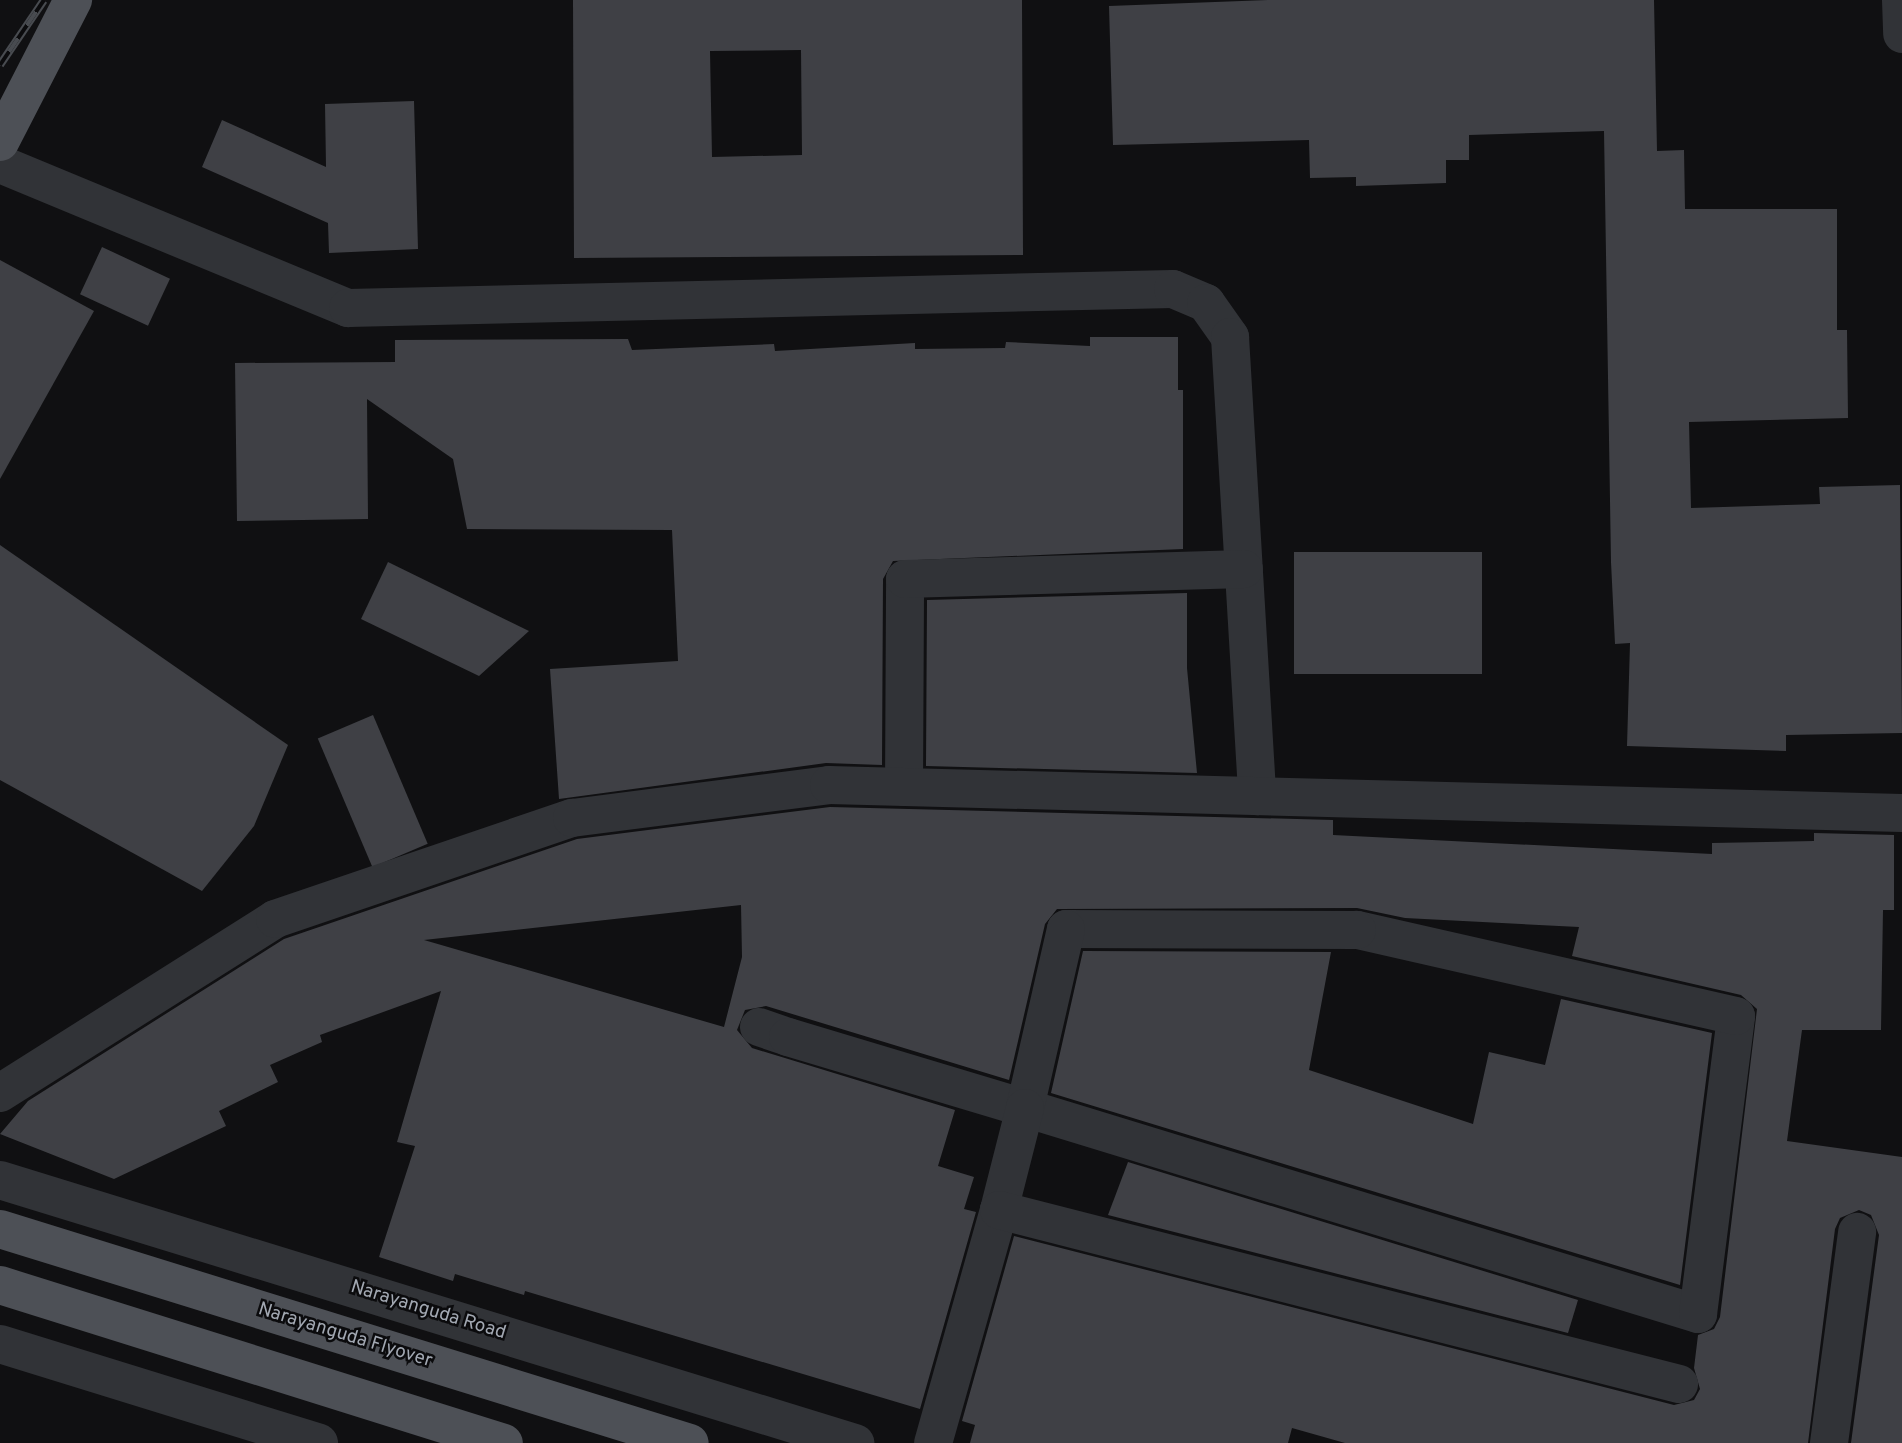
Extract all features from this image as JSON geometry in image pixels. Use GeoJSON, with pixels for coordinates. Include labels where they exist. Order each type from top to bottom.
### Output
{"type":"FeatureCollection","features":[{"type":"Feature","properties":{"kind":"main road"},"geometry":{"type":"LineString","coordinates":[[0,142],[73,0]]}},
{"type":"Feature","properties":{"kind":"main road","name":"Narayanguda Flyover"},"geometry":{"type":"LineString","coordinates":[[0,1229],[690,1443]]}},
{"type":"Feature","properties":{"kind":"main road"},"geometry":{"type":"LineString","coordinates":[[0,1285],[504,1443]]}},
{"type":"Feature","properties":{"kind":"street"},"geometry":{"type":"LineString","coordinates":[[1901,0],[1902,34]]}},
{"type":"Feature","properties":{"kind":"street"},"geometry":{"type":"LineString","coordinates":[[0,164],[348,308],[1173,289],[1206,303],[1230,337],[1257,796]]}},
{"type":"Feature","properties":{"kind":"street"},"geometry":{"type":"LineString","coordinates":[[904,787],[905,579],[1244,569]]}},
{"type":"Feature","properties":{"kind":"street"},"geometry":{"type":"LineString","coordinates":[[0,1093],[275,919],[572,818],[830,785],[1902,813]]}},
{"type":"Feature","properties":{"kind":"street"},"geometry":{"type":"LineString","coordinates":[[759,1027],[1025,1108],[1698,1314],[1737,1016],[1357,930],[1066,929],[1025,1108],[999,1210],[933,1443]]}},
{"type":"Feature","properties":{"kind":"street","name":"Narayanguda Road"},"geometry":{"type":"LineString","coordinates":[[0,1180],[855,1443]]}},
{"type":"Feature","properties":{"kind":"street"},"geometry":{"type":"LineString","coordinates":[[999,1210],[1679,1384]]}},
{"type":"Feature","properties":{"kind":"street"},"geometry":{"type":"LineString","coordinates":[[1829,1443],[1857,1232]]}},
{"type":"Feature","properties":{"kind":"street"},"geometry":{"type":"LineString","coordinates":[[0,1344],[319,1443]]}},
{"type":"Feature","properties":{"kind":"building"},"geometry":{"type":"Polygon","coordinates":[[[573,0],[1022,0],[1023,255],[574,258],[573,0]],[[801,50],[710,51],[712,157],[802,155],[801,50]]]}},
{"type":"Feature","properties":{"kind":"building"},"geometry":{"type":"Polygon","coordinates":[[[1268,0],[1654,0],[1657,151],[1684,150],[1685,209],[1837,209],[1837,330],[1847,330],[1848,418],[1689,422],[1691,508],[1820,504],[1819,487],[1900,485],[1902,733],[1786,735],[1786,751],[1627,746],[1630,643],[1615,644],[1611,562],[1604,131],[1469,135],[1469,160],[1446,160],[1446,183],[1356,186],[1356,177],[1310,178],[1309,140],[1113,145],[1109,6],[1268,0]]]}},
{"type":"Feature","properties":{"kind":"building"},"geometry":{"type":"Polygon","coordinates":[[[414,101],[418,249],[329,253],[328,223],[202,167],[222,120],[326,167],[325,104],[414,101]]]}},
{"type":"Feature","properties":{"kind":"building"},"geometry":{"type":"Polygon","coordinates":[[[102,247],[170,279],[148,326],[80,294],[102,247]]]}},
{"type":"Feature","properties":{"kind":"building"},"geometry":{"type":"Polygon","coordinates":[[[0,260],[94,311],[0,479],[0,260]]]}},
{"type":"Feature","properties":{"kind":"building"},"geometry":{"type":"Polygon","coordinates":[[[1090,337],[1178,337],[1178,390],[1183,390],[1183,549],[893,561],[883,579],[882,765],[826,763],[559,799],[550,669],[678,661],[672,530],[467,529],[453,459],[367,399],[368,519],[237,521],[235,363],[395,362],[395,340],[628,339],[632,350],[774,344],[775,351],[915,343],[915,349],[1005,348],[1006,342],[1090,346],[1090,337]]]}},
{"type":"Feature","properties":{"kind":"building"},"geometry":{"type":"Polygon","coordinates":[[[0,545],[288,745],[254,826],[202,891],[0,780],[0,545]]]}},
{"type":"Feature","properties":{"kind":"building"},"geometry":{"type":"Polygon","coordinates":[[[1294,552],[1482,552],[1482,674],[1294,674],[1294,552]]]}},
{"type":"Feature","properties":{"kind":"building"},"geometry":{"type":"Polygon","coordinates":[[[388,562],[529,631],[479,676],[361,619],[388,562]]]}},
{"type":"Feature","properties":{"kind":"building"},"geometry":{"type":"Polygon","coordinates":[[[1187,593],[1187,668],[1197,773],[926,766],[927,600],[1187,593]]]}},
{"type":"Feature","properties":{"kind":"building"},"geometry":{"type":"Polygon","coordinates":[[[373,715],[428,844],[372,867],[318,738],[373,715]]]}},
{"type":"Feature","properties":{"kind":"building"},"geometry":{"type":"Polygon","coordinates":[[[830,807],[1333,820],[1333,835],[1712,854],[1712,843],[1814,841],[1814,833],[1894,835],[1894,910],[1883,910],[1881,1030],[1802,1030],[1787,1141],[1902,1157],[1902,1443],[1851,1443],[1879,1235],[1871,1215],[1859,1210],[1840,1218],[1835,1229],[1808,1443],[1345,1443],[1292,1428],[1288,1443],[970,1443],[975,1425],[962,1421],[1014,1236],[1674,1405],[1694,1400],[1700,1389],[1694,1368],[1698,1335],[1714,1329],[1720,1317],[1757,1009],[1741,995],[1572,956],[1579,927],[1405,918],[1357,908],[1057,909],[1045,924],[1009,1080],[766,1006],[745,1010],[737,1030],[752,1048],[955,1110],[938,1166],[974,1177],[964,1209],[976,1212],[920,1409],[525,1291],[524,1295],[455,1274],[453,1281],[379,1257],[415,1146],[397,1142],[441,991],[320,1035],[322,1042],[270,1065],[278,1082],[219,1111],[226,1126],[114,1179],[0,1134],[28,1101],[284,939],[577,839],[830,807]],[[741,905],[424,940],[724,1027],[742,957],[741,905]]]}},
{"type":"Feature","properties":{"kind":"building"},"geometry":{"type":"Polygon","coordinates":[[[1083,951],[1331,952],[1309,1070],[1473,1124],[1489,1052],[1545,1065],[1561,999],[1712,1033],[1680,1285],[1051,1093],[1083,951]]]}},
{"type":"Feature","properties":{"kind":"building"},"geometry":{"type":"Polygon","coordinates":[[[1128,1162],[1578,1300],[1568,1333],[1108,1215],[1128,1162]]]}},
{"type":"Feature","properties":{"kind":"railway"},"geometry":{"type":"LineString","coordinates":[[0,65],[44,0]]}}]}
